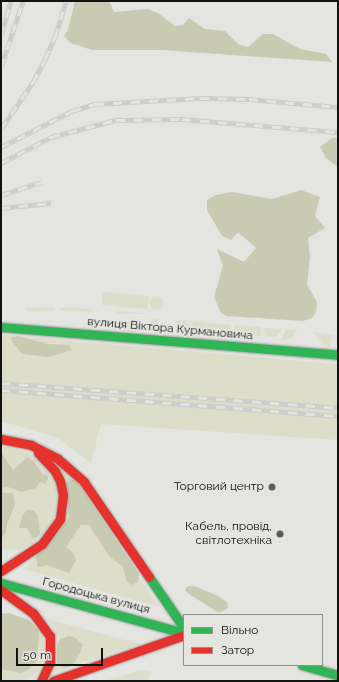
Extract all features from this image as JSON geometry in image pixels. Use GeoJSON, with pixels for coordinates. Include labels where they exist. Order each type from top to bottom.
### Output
{"type":"FeatureCollection","features":[{"type":"Feature","properties":{"kind":"main road","name":"вулиця Віктора Курмановича"},"geometry":{"type":"LineString","coordinates":[[1,327],[338,355]]}},
{"type":"Feature","properties":{"kind":"main road"},"geometry":{"type":"LineString","coordinates":[[1,439],[31,446],[58,458],[84,482],[183,627]]}},
{"type":"Feature","properties":{"kind":"main road"},"geometry":{"type":"LineString","coordinates":[[1,571],[42,544],[60,519],[63,495],[60,481],[55,471],[31,446]]}},
{"type":"Feature","properties":{"kind":"main road","name":"Городоцька вулиця"},"geometry":{"type":"LineString","coordinates":[[1,583],[183,634]]}},
{"type":"Feature","properties":{"kind":"main road"},"geometry":{"type":"LineString","coordinates":[[1,590],[33,613],[50,636],[50,662],[41,681]]}},
{"type":"Feature","properties":{"kind":"main road"},"geometry":{"type":"LineString","coordinates":[[53,681],[183,634]]}},
{"type":"Feature","properties":{"kind":"main road"},"geometry":{"type":"LineString","coordinates":[[306,666],[338,675]]}},
{"type":"Feature","properties":{"kind":"green space"},"geometry":{"type":"Polygon","coordinates":[[[75,1],[109,1],[114,12],[148,9],[158,13],[175,26],[183,25],[189,18],[205,29],[225,31],[239,45],[248,47],[263,34],[273,34],[300,49],[326,54],[332,62],[162,50],[92,50],[71,43],[64,36],[68,30],[75,1]]]}},
{"type":"Feature","properties":{"kind":"green space"},"geometry":{"type":"Polygon","coordinates":[[[332,138],[338,138],[338,167],[326,158],[320,147],[332,138]]]}},
{"type":"Feature","properties":{"kind":"green space"},"geometry":{"type":"Polygon","coordinates":[[[301,190],[320,197],[315,216],[325,228],[308,238],[310,257],[307,285],[317,302],[316,312],[312,318],[303,321],[227,316],[221,313],[214,297],[223,266],[217,249],[244,262],[256,248],[238,232],[231,240],[222,236],[207,210],[207,200],[216,195],[232,192],[272,199],[301,190]]]}},
{"type":"Feature","properties":{"kind":"green space"},"geometry":{"type":"Polygon","coordinates":[[[103,292],[149,296],[148,309],[102,305],[103,292]]]}},
{"type":"Feature","properties":{"kind":"green space"},"geometry":{"type":"Polygon","coordinates":[[[157,296],[162,298],[164,303],[162,308],[157,310],[152,308],[150,303],[152,298],[157,296]]]}},
{"type":"Feature","properties":{"kind":"green space"},"geometry":{"type":"Polygon","coordinates":[[[56,307],[54,310],[28,312],[25,308],[56,307]]]}},
{"type":"Feature","properties":{"kind":"green space"},"geometry":{"type":"Polygon","coordinates":[[[62,307],[93,309],[92,312],[59,310],[62,307]]]}},
{"type":"Feature","properties":{"kind":"green space"},"geometry":{"type":"Polygon","coordinates":[[[117,311],[152,314],[117,314],[117,311]]]}},
{"type":"Feature","properties":{"kind":"green space"},"geometry":{"type":"Polygon","coordinates":[[[154,319],[159,319],[153,329],[143,331],[154,319]]]}},
{"type":"Feature","properties":{"kind":"green space"},"geometry":{"type":"Polygon","coordinates":[[[119,320],[135,322],[136,332],[119,330],[119,320]]]}},
{"type":"Feature","properties":{"kind":"green space"},"geometry":{"type":"Polygon","coordinates":[[[174,320],[186,321],[194,335],[182,332],[174,320]]]}},
{"type":"Feature","properties":{"kind":"green space"},"geometry":{"type":"Polygon","coordinates":[[[190,321],[231,325],[230,332],[195,330],[190,321]]]}},
{"type":"Feature","properties":{"kind":"green space"},"geometry":{"type":"Polygon","coordinates":[[[234,325],[261,327],[260,336],[233,334],[234,325]]]}},
{"type":"Feature","properties":{"kind":"green space"},"geometry":{"type":"Polygon","coordinates":[[[264,328],[282,329],[277,337],[265,336],[264,328]]]}},
{"type":"Feature","properties":{"kind":"green space"},"geometry":{"type":"Polygon","coordinates":[[[286,330],[298,330],[290,339],[280,342],[286,330]]]}},
{"type":"Feature","properties":{"kind":"green space"},"geometry":{"type":"Polygon","coordinates":[[[313,332],[338,337],[331,336],[330,347],[324,346],[313,332]]]}},
{"type":"Feature","properties":{"kind":"green space"},"geometry":{"type":"Polygon","coordinates":[[[1,335],[338,364],[338,440],[101,424],[91,463],[58,438],[1,421],[1,335]]]}},
{"type":"Feature","properties":{"kind":"green space"},"geometry":{"type":"Polygon","coordinates":[[[18,336],[48,344],[69,345],[72,350],[49,357],[22,354],[11,340],[11,338],[18,336]]]}},
{"type":"Feature","properties":{"kind":"green space"},"geometry":{"type":"Polygon","coordinates":[[[1,446],[26,452],[35,457],[53,479],[56,491],[54,517],[49,528],[33,543],[18,550],[1,549],[1,446]]]}},
{"type":"Feature","properties":{"kind":"green space"},"geometry":{"type":"Polygon","coordinates":[[[1,452],[13,470],[27,457],[34,461],[42,474],[49,476],[45,484],[40,482],[36,488],[21,492],[8,487],[2,488],[3,493],[13,493],[15,505],[7,524],[6,533],[1,539],[1,452]]]}},
{"type":"Feature","properties":{"kind":"green space"},"geometry":{"type":"Polygon","coordinates":[[[57,464],[76,484],[159,607],[24,569],[56,537],[69,507],[57,464]]]}},
{"type":"Feature","properties":{"kind":"green space"},"geometry":{"type":"Polygon","coordinates":[[[69,479],[76,480],[139,574],[138,582],[131,585],[126,580],[123,567],[109,556],[89,525],[81,525],[66,547],[73,553],[76,560],[69,573],[47,565],[38,567],[35,553],[56,536],[69,518],[65,486],[69,479]]]}},
{"type":"Feature","properties":{"kind":"green space"},"geometry":{"type":"Polygon","coordinates":[[[27,510],[33,510],[38,516],[40,534],[36,538],[32,538],[27,528],[19,528],[22,516],[27,510]]]}},
{"type":"Feature","properties":{"kind":"green space"},"geometry":{"type":"Polygon","coordinates":[[[188,586],[194,586],[216,595],[227,602],[228,608],[219,613],[189,594],[185,590],[188,586]]]}},
{"type":"Feature","properties":{"kind":"green space"},"geometry":{"type":"Polygon","coordinates":[[[9,613],[29,620],[38,630],[39,637],[37,661],[28,670],[21,673],[2,669],[1,614],[9,613]]]}},
{"type":"Feature","properties":{"kind":"green space"},"geometry":{"type":"Polygon","coordinates":[[[1,617],[34,626],[43,635],[44,659],[37,672],[27,680],[1,681],[1,617]]]}},
{"type":"Feature","properties":{"kind":"green space"},"geometry":{"type":"Polygon","coordinates":[[[48,619],[140,644],[53,672],[59,657],[60,641],[48,619]]]}},
{"type":"Feature","properties":{"kind":"green space"},"geometry":{"type":"Polygon","coordinates":[[[69,636],[76,638],[83,645],[80,653],[72,666],[67,668],[57,666],[57,645],[60,639],[69,636]]]}},
{"type":"Feature","properties":{"kind":"green space"},"geometry":{"type":"Polygon","coordinates":[[[141,670],[151,671],[148,681],[104,681],[141,670]]]}},
{"type":"Feature","properties":{"kind":"railway"},"geometry":{"type":"LineString","coordinates":[[1,35],[11,1]]}},
{"type":"Feature","properties":{"kind":"railway"},"geometry":{"type":"LineString","coordinates":[[1,67],[23,1]]}},
{"type":"Feature","properties":{"kind":"railway"},"geometry":{"type":"LineString","coordinates":[[1,129],[33,82],[45,59],[55,37],[66,1]]}},
{"type":"Feature","properties":{"kind":"railway"},"geometry":{"type":"LineString","coordinates":[[1,147],[72,111],[95,104],[200,98],[249,99],[338,107]]}},
{"type":"Feature","properties":{"kind":"railway"},"geometry":{"type":"LineString","coordinates":[[1,163],[51,137],[116,120],[182,119],[338,132]]}},
{"type":"Feature","properties":{"kind":"railway"},"geometry":{"type":"LineString","coordinates":[[1,195],[42,182]]}},
{"type":"Feature","properties":{"kind":"railway"},"geometry":{"type":"LineString","coordinates":[[1,208],[51,203]]}},
{"type":"Feature","properties":{"kind":"railway"},"geometry":{"type":"LineString","coordinates":[[1,383],[338,408]]}},
{"type":"Feature","properties":{"kind":"railway"},"geometry":{"type":"LineString","coordinates":[[1,390],[338,416]]}},
{"type":"Feature","properties":{"kind":"traffic: fast"},"geometry":{"type":"LineString","coordinates":[[1,327],[338,355]]}},
{"type":"Feature","properties":{"kind":"traffic: fast"},"geometry":{"type":"LineString","coordinates":[[149,577],[183,627]]}},
{"type":"Feature","properties":{"kind":"traffic: fast"},"geometry":{"type":"LineString","coordinates":[[1,583],[183,633]]}},
{"type":"Feature","properties":{"kind":"traffic: fast"},"geometry":{"type":"LineString","coordinates":[[306,666],[338,675]]}},
{"type":"Feature","properties":{"kind":"traffic: jam"},"geometry":{"type":"LineString","coordinates":[[1,439],[31,445],[58,459],[84,482],[149,577]]}},
{"type":"Feature","properties":{"kind":"traffic: jam"},"geometry":{"type":"LineString","coordinates":[[1,571],[42,544],[60,519],[63,495],[60,481],[55,471],[38,453]]}},
{"type":"Feature","properties":{"kind":"traffic: jam"},"geometry":{"type":"LineString","coordinates":[[1,590],[33,613],[50,636],[50,662],[41,681]]}},
{"type":"Feature","properties":{"kind":"traffic: jam"},"geometry":{"type":"LineString","coordinates":[[53,681],[183,635]]}},
{"type":"Feature","properties":{"kind":"place","name":"Торговий центр"},"geometry":{"type":"Point","coordinates":[272,487]}},
{"type":"Feature","properties":{"kind":"place","name":"Кабель, провід, світлотехніка"},"geometry":{"type":"Point","coordinates":[280,534]}}]}
